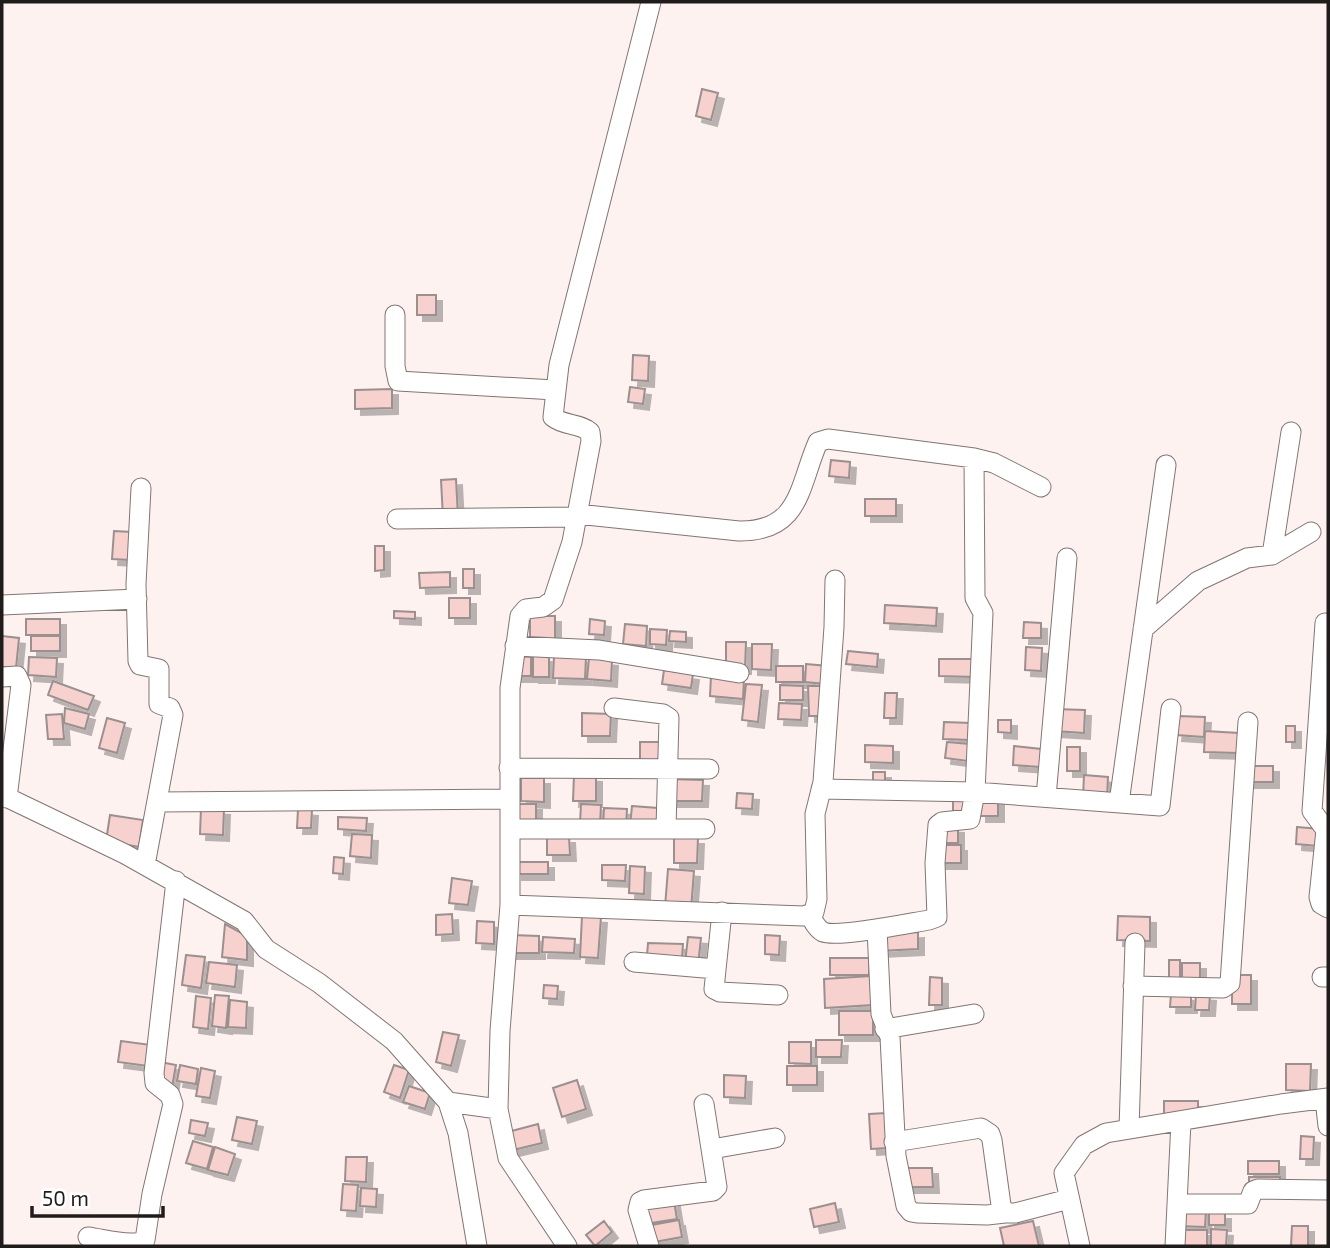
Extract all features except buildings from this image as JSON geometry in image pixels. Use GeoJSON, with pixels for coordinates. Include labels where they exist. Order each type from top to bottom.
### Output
{"type":"FeatureCollection","features":[{"type":"Feature","properties":{"kind":"street"},"geometry":{"type":"LineString","coordinates":[[567,1246],[508,1158],[498,1109],[500,1031],[510,905],[510,688],[514,646],[522,612],[549,605],[553,600],[572,542],[591,440],[590,432],[585,427],[558,422],[553,417],[555,390],[650,2]]}},
{"type":"Feature","properties":{"kind":"street"},"geometry":{"type":"LineString","coordinates":[[395,314],[395,366],[398,381],[555,390]]}},
{"type":"Feature","properties":{"kind":"street"},"geometry":{"type":"LineString","coordinates":[[1272,555],[1291,432]]}},
{"type":"Feature","properties":{"kind":"street"},"geometry":{"type":"LineString","coordinates":[[397,519],[576,515],[751,531],[763,529],[790,511],[798,500],[816,447],[822,439],[975,458],[994,463],[1041,487]]}},
{"type":"Feature","properties":{"kind":"street"},"geometry":{"type":"LineString","coordinates":[[810,915],[824,933],[877,929],[929,920],[937,916],[935,863],[938,825],[970,819],[975,792],[983,613],[976,603],[974,576],[975,458]]}},
{"type":"Feature","properties":{"kind":"street"},"geometry":{"type":"LineString","coordinates":[[1119,803],[1167,465]]}},
{"type":"Feature","properties":{"kind":"street"},"geometry":{"type":"LineString","coordinates":[[141,488],[136,600],[138,663],[159,669],[159,704],[170,708],[173,715],[145,864]]}},
{"type":"Feature","properties":{"kind":"street"},"geometry":{"type":"LineString","coordinates":[[1143,629],[1199,581],[1247,558],[1272,555],[1311,532]]}},
{"type":"Feature","properties":{"kind":"street"},"geometry":{"type":"LineString","coordinates":[[1046,797],[1067,558]]}},
{"type":"Feature","properties":{"kind":"street"},"geometry":{"type":"LineString","coordinates":[[510,905],[810,915],[814,912],[817,899],[815,814],[821,789],[834,627],[835,580]]}},
{"type":"Feature","properties":{"kind":"street"},"geometry":{"type":"LineString","coordinates":[[2,604],[136,600]]}},
{"type":"Feature","properties":{"kind":"street"},"geometry":{"type":"LineString","coordinates":[[1325,624],[1312,811],[1326,830],[1320,897],[1321,904],[1328,908]]}},
{"type":"Feature","properties":{"kind":"street"},"geometry":{"type":"LineString","coordinates":[[514,646],[599,650],[738,673]]}},
{"type":"Feature","properties":{"kind":"street"},"geometry":{"type":"LineString","coordinates":[[2,677],[17,676],[21,685],[4,797],[145,864],[244,921],[266,949],[319,983],[394,1041],[448,1102],[458,1133],[477,1246]]}},
{"type":"Feature","properties":{"kind":"street"},"geometry":{"type":"LineString","coordinates":[[614,708],[663,714],[669,718],[666,830]]}},
{"type":"Feature","properties":{"kind":"street"},"geometry":{"type":"LineString","coordinates":[[821,789],[975,792],[1152,806],[1162,804],[1171,709]]}},
{"type":"Feature","properties":{"kind":"street"},"geometry":{"type":"LineString","coordinates":[[1133,986],[1223,988],[1230,984],[1248,722]]}},
{"type":"Feature","properties":{"kind":"street"},"geometry":{"type":"LineString","coordinates":[[509,768],[709,769]]}},
{"type":"Feature","properties":{"kind":"street"},"geometry":{"type":"LineString","coordinates":[[157,802],[510,799]]}},
{"type":"Feature","properties":{"kind":"street"},"geometry":{"type":"LineString","coordinates":[[510,830],[705,829]]}},
{"type":"Feature","properties":{"kind":"street"},"geometry":{"type":"LineString","coordinates":[[88,1237],[132,1243],[145,1240],[152,1194],[173,1104],[170,1095],[155,1083],[154,1073],[176,881]]}},
{"type":"Feature","properties":{"kind":"street"},"geometry":{"type":"LineString","coordinates":[[722,912],[714,985],[716,991],[778,995]]}},
{"type":"Feature","properties":{"kind":"street"},"geometry":{"type":"LineString","coordinates":[[877,929],[881,1014],[890,1037],[894,1142],[906,1206],[911,1212],[987,1215],[1015,1213],[1069,1199]]}},
{"type":"Feature","properties":{"kind":"street"},"geometry":{"type":"LineString","coordinates":[[1129,1129],[1135,943]]}},
{"type":"Feature","properties":{"kind":"street"},"geometry":{"type":"LineString","coordinates":[[634,962],[716,970]]}},
{"type":"Feature","properties":{"kind":"street"},"geometry":{"type":"LineString","coordinates":[[885,1029],[974,1014]]}},
{"type":"Feature","properties":{"kind":"street"},"geometry":{"type":"LineString","coordinates":[[1080,1246],[1065,1171],[1084,1145],[1106,1133],[1327,1099],[1328,1126]]}},
{"type":"Feature","properties":{"kind":"street"},"geometry":{"type":"LineString","coordinates":[[448,1102],[498,1109]]}},
{"type":"Feature","properties":{"kind":"street"},"geometry":{"type":"LineString","coordinates":[[649,1246],[639,1210],[640,1202],[716,1190],[718,1183],[704,1104]]}},
{"type":"Feature","properties":{"kind":"street"},"geometry":{"type":"LineString","coordinates":[[1175,1246],[1181,1121]]}},
{"type":"Feature","properties":{"kind":"street"},"geometry":{"type":"LineString","coordinates":[[894,1142],[973,1128],[986,1129],[992,1140],[1001,1205],[1005,1213]]}},
{"type":"Feature","properties":{"kind":"street"},"geometry":{"type":"LineString","coordinates":[[712,1149],[775,1138]]}},
{"type":"Feature","properties":{"kind":"street"},"geometry":{"type":"LineString","coordinates":[[1177,1203],[1246,1204],[1253,1191],[1258,1189],[1328,1190]]}}]}
